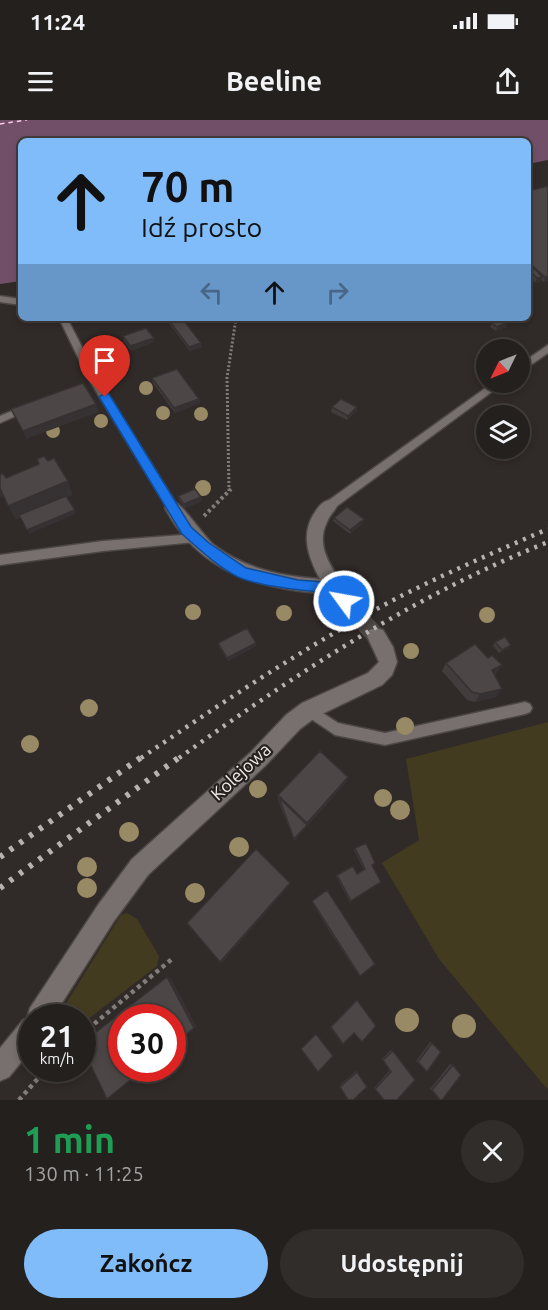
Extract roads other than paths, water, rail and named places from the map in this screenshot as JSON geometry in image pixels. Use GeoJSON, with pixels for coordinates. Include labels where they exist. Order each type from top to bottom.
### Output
{"type":"FeatureCollection","features":[{"type":"Feature","properties":{"kind":"street"},"geometry":{"type":"LineString","coordinates":[[173,508],[191,534],[230,566],[256,578],[339,594],[318,557],[314,537],[314,527],[318,518],[329,506]]}},
{"type":"Feature","properties":{"kind":"street","name":"Kolejowa"},"geometry":{"type":"LineString","coordinates":[[47,1004],[106,913],[140,867],[258,759],[293,722],[309,710],[379,676],[388,662],[386,653],[376,636]]}},
{"type":"Feature","properties":{"kind":"street"},"geometry":{"type":"LineString","coordinates":[[0,1068],[18,1046]]}},
{"type":"Feature","properties":{"kind":"lane"},"geometry":{"type":"LineString","coordinates":[[0,299],[18,302]]}},
{"type":"Feature","properties":{"kind":"lane"},"geometry":{"type":"LineString","coordinates":[[64,321],[88,381],[173,508]]}},
{"type":"Feature","properties":{"kind":"lane"},"geometry":{"type":"LineString","coordinates":[[530,362],[548,348]]}},
{"type":"Feature","properties":{"kind":"lane"},"geometry":{"type":"LineString","coordinates":[[329,506],[486,393]]}},
{"type":"Feature","properties":{"kind":"lane"},"geometry":{"type":"LineString","coordinates":[[0,420],[31,406]]}},
{"type":"Feature","properties":{"kind":"lane"},"geometry":{"type":"LineString","coordinates":[[0,560],[191,534]]}},
{"type":"Feature","properties":{"kind":"lane"},"geometry":{"type":"LineString","coordinates":[[309,710],[335,729],[385,739],[525,708]]}},
{"type":"Feature","properties":{"kind":"tunnel"},"geometry":{"type":"LineString","coordinates":[[344,601],[376,636]]}},
{"type":"Feature","properties":{"kind":"railway"},"geometry":{"type":"LineString","coordinates":[[141,758],[270,672],[369,613],[439,578],[548,529]]}},
{"type":"Feature","properties":{"kind":"railway"},"geometry":{"type":"LineString","coordinates":[[179,758],[267,696],[357,638],[450,587],[548,542]]}},
{"type":"Feature","properties":{"kind":"railway"},"geometry":{"type":"LineString","coordinates":[[0,857],[143,756]]}},
{"type":"Feature","properties":{"kind":"railway"},"geometry":{"type":"LineString","coordinates":[[0,888],[181,756]]}}]}
